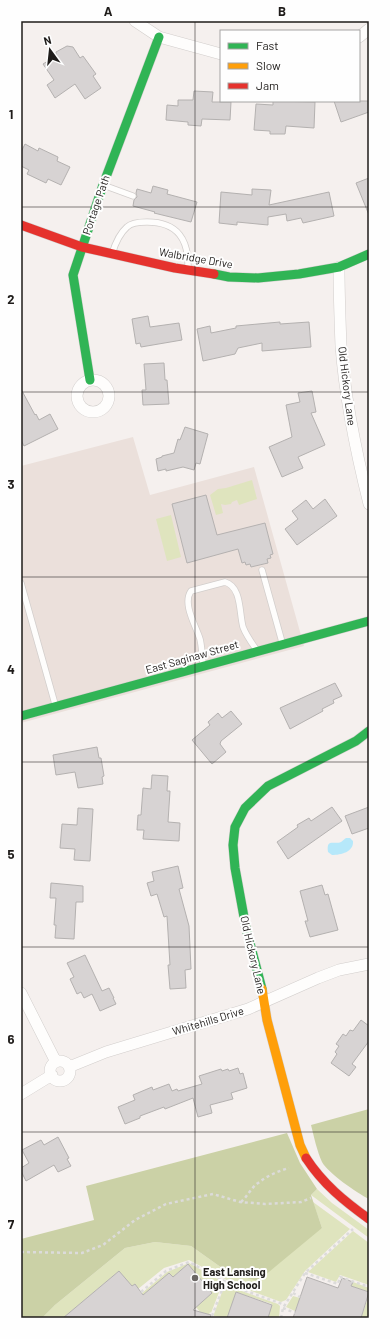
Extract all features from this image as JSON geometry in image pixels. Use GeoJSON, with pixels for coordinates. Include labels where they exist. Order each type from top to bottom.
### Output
{"type":"FeatureCollection","features":[{"type":"Feature","properties":{"kind":"street"},"geometry":{"type":"LineString","coordinates":[[135,21],[159,36],[220,54]]}},
{"type":"Feature","properties":{"kind":"street"},"geometry":{"type":"LineString","coordinates":[[360,36],[369,29]]}},
{"type":"Feature","properties":{"kind":"street","name":"Portage Path"},"geometry":{"type":"LineString","coordinates":[[90,380],[73,275],[103,185],[159,36]]}},
{"type":"Feature","properties":{"kind":"street","name":"Walbridge Drive"},"geometry":{"type":"LineString","coordinates":[[21,225],[82,247],[229,278],[258,278],[299,274],[339,266],[369,254]]}},
{"type":"Feature","properties":{"kind":"street","name":"Old Hickory Lane"},"geometry":{"type":"LineString","coordinates":[[339,266],[342,348],[346,388],[352,428],[369,504]]}},
{"type":"Feature","properties":{"kind":"street","name":"East Saginaw Street"},"geometry":{"type":"LineString","coordinates":[[21,716],[369,621]]}},
{"type":"Feature","properties":{"kind":"street","name":"Old Hickory Lane"},"geometry":{"type":"LineString","coordinates":[[369,730],[356,741],[268,786],[244,808],[235,827],[233,845],[234,868],[246,928],[295,1131],[306,1158],[314,1170],[332,1191],[369,1219]]}},
{"type":"Feature","properties":{"kind":"street","name":"Whitehills Drive"},"geometry":{"type":"LineString","coordinates":[[69,1067],[106,1052],[248,1009],[339,970],[369,964]]}},
{"type":"Feature","properties":{"kind":"street"},"geometry":{"type":"LineString","coordinates":[[21,993],[56,1062]]}},
{"type":"Feature","properties":{"kind":"street"},"geometry":{"type":"LineString","coordinates":[[56,1062],[65,1062],[69,1067],[70,1074],[65,1079],[56,1080],[52,1076],[51,1066],[56,1062]]}},
{"type":"Feature","properties":{"kind":"street"},"geometry":{"type":"LineString","coordinates":[[21,1094],[52,1076]]}},
{"type":"Feature","properties":{"kind":"lane"},"geometry":{"type":"LineString","coordinates":[[103,185],[132,196]]}},
{"type":"Feature","properties":{"kind":"lane"},"geometry":{"type":"LineString","coordinates":[[112,254],[117,240],[128,226],[136,222],[152,222],[172,227],[179,234],[186,244],[188,270]]}},
{"type":"Feature","properties":{"kind":"lane"},"geometry":{"type":"LineString","coordinates":[[262,570],[283,644]]}},
{"type":"Feature","properties":{"kind":"lane"},"geometry":{"type":"LineString","coordinates":[[203,667],[200,640],[194,627],[187,602],[191,591],[225,582],[230,583],[235,588],[244,629],[257,651]]}},
{"type":"Feature","properties":{"kind":"lane"},"geometry":{"type":"LineString","coordinates":[[21,583],[56,706]]}},
{"type":"Feature","properties":{"kind":"path"},"geometry":{"type":"LineString","coordinates":[[240,1202],[257,1184],[278,1171],[289,1168]]}},
{"type":"Feature","properties":{"kind":"path"},"geometry":{"type":"LineString","coordinates":[[21,1252],[82,1253],[103,1244],[136,1220],[166,1204],[213,1194],[240,1202],[265,1204],[301,1202],[311,1198]]}},
{"type":"Feature","properties":{"kind":"path"},"geometry":{"type":"LineString","coordinates":[[281,1318],[284,1306],[305,1273],[353,1229]]}},
{"type":"Feature","properties":{"kind":"path"},"geometry":{"type":"LineString","coordinates":[[141,1292],[166,1270],[189,1262],[224,1282],[284,1306],[294,1313]]}},
{"type":"Feature","properties":{"kind":"path"},"geometry":{"type":"LineString","coordinates":[[305,1273],[338,1284],[340,1277],[369,1287]]}},
{"type":"Feature","properties":{"kind":"path"},"geometry":{"type":"LineString","coordinates":[[212,1316],[224,1282]]}},
{"type":"Feature","properties":{"kind":"path"},"geometry":{"type":"LineString","coordinates":[[293,1293],[300,1297]]}},
{"type":"Feature","properties":{"kind":"shaded area"},"geometry":{"type":"Polygon","coordinates":[[[133,437],[150,495],[254,467],[304,646],[21,723],[21,466],[133,437]]]}},
{"type":"Feature","properties":{"kind":"green space"},"geometry":{"type":"Polygon","coordinates":[[[252,480],[257,499],[239,505],[237,500],[231,504],[221,504],[223,513],[216,515],[210,495],[218,489],[252,480]]]}},
{"type":"Feature","properties":{"kind":"green space"},"geometry":{"type":"Polygon","coordinates":[[[171,515],[181,557],[167,561],[156,519],[171,515]]]}},
{"type":"Feature","properties":{"kind":"green space"},"geometry":{"type":"Polygon","coordinates":[[[369,1109],[369,1199],[343,1182],[325,1167],[316,1144],[311,1125],[369,1109]]]}},
{"type":"Feature","properties":{"kind":"green space"},"geometry":{"type":"Polygon","coordinates":[[[287,1133],[300,1163],[317,1189],[311,1195],[322,1228],[258,1281],[229,1273],[191,1246],[155,1242],[125,1248],[55,1305],[42,1318],[21,1318],[21,1239],[94,1220],[86,1186],[287,1133]]]}},
{"type":"Feature","properties":{"kind":"green space"},"geometry":{"type":"Polygon","coordinates":[[[317,1189],[332,1203],[369,1230],[369,1238],[311,1195],[317,1189]]]}},
{"type":"Feature","properties":{"kind":"green space"},"geometry":{"type":"Polygon","coordinates":[[[313,1202],[350,1229],[305,1271],[286,1300],[281,1302],[240,1287],[189,1260],[164,1268],[138,1289],[132,1286],[119,1271],[63,1318],[42,1318],[55,1305],[125,1248],[155,1242],[191,1246],[229,1273],[322,1228],[313,1202]]]}},
{"type":"Feature","properties":{"kind":"green space"},"geometry":{"type":"Polygon","coordinates":[[[353,1231],[369,1243],[369,1285],[340,1275],[336,1282],[308,1272],[353,1231]]]}},
{"type":"Feature","properties":{"kind":"green space"},"geometry":{"type":"Polygon","coordinates":[[[189,1263],[223,1282],[209,1315],[200,1312],[196,1307],[212,1293],[188,1264],[173,1277],[169,1273],[143,1295],[142,1293],[167,1272],[189,1263]]]}},
{"type":"Feature","properties":{"kind":"green space"},"geometry":{"type":"Polygon","coordinates":[[[353,1282],[369,1288],[369,1292],[351,1286],[353,1282]]]}},
{"type":"Feature","properties":{"kind":"green space"},"geometry":{"type":"Polygon","coordinates":[[[225,1284],[278,1304],[280,1306],[279,1318],[268,1318],[272,1304],[236,1292],[227,1318],[214,1316],[225,1284]]]}},
{"type":"Feature","properties":{"kind":"green space"},"geometry":{"type":"Polygon","coordinates":[[[293,1296],[300,1298],[295,1311],[286,1307],[293,1296]]]}},
{"type":"Feature","properties":{"kind":"green space"},"geometry":{"type":"Polygon","coordinates":[[[368,1298],[369,1318],[361,1318],[368,1298]]]}},
{"type":"Feature","properties":{"kind":"water"},"geometry":{"type":"Polygon","coordinates":[[[346,838],[350,838],[353,841],[353,845],[349,850],[336,855],[332,855],[328,852],[329,843],[338,843],[346,838]]]}},
{"type":"Feature","properties":{"kind":"building"},"geometry":{"type":"Polygon","coordinates":[[[67,46],[73,47],[80,58],[83,56],[96,74],[93,76],[101,88],[85,99],[75,84],[55,98],[47,85],[54,80],[43,64],[56,56],[56,52],[67,46]]]}},
{"type":"Feature","properties":{"kind":"building"},"geometry":{"type":"Polygon","coordinates":[[[194,91],[213,92],[212,102],[231,102],[230,120],[202,119],[201,126],[188,125],[188,122],[166,120],[167,105],[178,106],[178,100],[193,100],[194,91]]]}},
{"type":"Feature","properties":{"kind":"building"},"geometry":{"type":"Polygon","coordinates":[[[369,101],[369,112],[341,122],[334,102],[369,101]]]}},
{"type":"Feature","properties":{"kind":"building"},"geometry":{"type":"Polygon","coordinates":[[[273,102],[315,102],[314,128],[286,126],[285,134],[270,134],[270,131],[254,130],[256,104],[273,105],[273,102]]]}},
{"type":"Feature","properties":{"kind":"building"},"geometry":{"type":"Polygon","coordinates":[[[25,144],[38,151],[39,148],[58,157],[57,161],[70,167],[61,185],[48,179],[46,183],[27,174],[29,170],[21,166],[21,152],[25,144]]]}},
{"type":"Feature","properties":{"kind":"building"},"geometry":{"type":"Polygon","coordinates":[[[369,178],[369,215],[356,183],[369,178]]]}},
{"type":"Feature","properties":{"kind":"building"},"geometry":{"type":"Polygon","coordinates":[[[153,186],[168,190],[167,194],[197,202],[191,222],[133,206],[134,200],[137,197],[137,189],[151,193],[153,186]]]}},
{"type":"Feature","properties":{"kind":"building"},"geometry":{"type":"Polygon","coordinates":[[[252,189],[271,190],[269,205],[329,192],[334,216],[303,223],[301,218],[287,221],[286,214],[268,217],[268,225],[237,222],[237,225],[219,223],[221,192],[252,195],[252,189]]]}},
{"type":"Feature","properties":{"kind":"building"},"geometry":{"type":"Polygon","coordinates":[[[148,316],[150,327],[179,323],[182,340],[141,347],[140,343],[136,344],[132,319],[148,316]]]}},
{"type":"Feature","properties":{"kind":"building"},"geometry":{"type":"Polygon","coordinates":[[[280,322],[280,324],[309,322],[311,347],[262,351],[262,343],[238,348],[235,354],[203,361],[197,329],[210,326],[211,333],[236,328],[236,326],[280,322]]]}},
{"type":"Feature","properties":{"kind":"building"},"geometry":{"type":"Polygon","coordinates":[[[164,363],[169,404],[143,405],[142,390],[146,390],[144,364],[164,363]]]}},
{"type":"Feature","properties":{"kind":"building"},"geometry":{"type":"Polygon","coordinates":[[[21,389],[39,420],[50,414],[58,429],[24,446],[21,440],[21,389]]]}},
{"type":"Feature","properties":{"kind":"building"},"geometry":{"type":"Polygon","coordinates":[[[312,391],[316,412],[311,413],[325,445],[298,457],[303,468],[282,477],[269,447],[292,437],[286,405],[300,402],[298,393],[312,391]]]}},
{"type":"Feature","properties":{"kind":"building"},"geometry":{"type":"Polygon","coordinates":[[[185,427],[208,434],[200,464],[196,463],[194,470],[183,467],[166,471],[166,469],[158,471],[156,459],[174,453],[178,439],[180,440],[185,427]]]}},
{"type":"Feature","properties":{"kind":"building"},"geometry":{"type":"Polygon","coordinates":[[[206,495],[217,535],[265,523],[273,554],[270,555],[271,558],[267,559],[268,563],[251,567],[250,564],[246,565],[245,562],[242,563],[238,549],[187,563],[172,504],[206,495]]]}},
{"type":"Feature","properties":{"kind":"building"},"geometry":{"type":"Polygon","coordinates":[[[325,499],[337,516],[297,545],[285,529],[298,519],[292,511],[306,500],[313,509],[325,499]]]}},
{"type":"Feature","properties":{"kind":"building"},"geometry":{"type":"Polygon","coordinates":[[[335,683],[342,696],[333,700],[334,703],[322,709],[323,711],[290,729],[280,708],[335,683]]]}},
{"type":"Feature","properties":{"kind":"building"},"geometry":{"type":"Polygon","coordinates":[[[231,711],[242,724],[221,741],[220,744],[226,752],[212,764],[192,740],[210,725],[208,722],[218,713],[222,718],[231,711]]]}},
{"type":"Feature","properties":{"kind":"building"},"geometry":{"type":"Polygon","coordinates":[[[97,747],[99,758],[101,758],[104,776],[102,777],[103,784],[78,788],[75,772],[56,775],[53,755],[97,747]]]}},
{"type":"Feature","properties":{"kind":"building"},"geometry":{"type":"Polygon","coordinates":[[[152,775],[168,776],[167,791],[170,791],[168,822],[180,823],[179,841],[143,839],[144,830],[137,830],[138,815],[141,815],[143,788],[151,789],[152,775]]]}},
{"type":"Feature","properties":{"kind":"building"},"geometry":{"type":"Polygon","coordinates":[[[332,807],[342,821],[288,859],[277,842],[298,827],[297,825],[309,818],[311,821],[332,807]]]}},
{"type":"Feature","properties":{"kind":"building"},"geometry":{"type":"Polygon","coordinates":[[[369,807],[369,828],[352,834],[345,816],[369,807]]]}},
{"type":"Feature","properties":{"kind":"building"},"geometry":{"type":"Polygon","coordinates":[[[78,808],[93,809],[90,861],[74,860],[75,849],[60,848],[62,824],[77,825],[78,808]]]}},
{"type":"Feature","properties":{"kind":"building"},"geometry":{"type":"Polygon","coordinates":[[[178,866],[183,888],[179,889],[189,926],[191,969],[185,970],[186,988],[170,989],[167,916],[164,917],[157,894],[151,896],[147,883],[154,881],[152,872],[178,866]]]}},
{"type":"Feature","properties":{"kind":"building"},"geometry":{"type":"Polygon","coordinates":[[[51,883],[83,886],[83,902],[76,902],[74,939],[55,938],[56,925],[54,925],[56,898],[50,898],[51,883]]]}},
{"type":"Feature","properties":{"kind":"building"},"geometry":{"type":"Polygon","coordinates":[[[322,885],[325,895],[328,894],[338,930],[310,937],[305,921],[308,921],[300,891],[322,885]]]}},
{"type":"Feature","properties":{"kind":"building"},"geometry":{"type":"Polygon","coordinates":[[[85,955],[102,991],[109,988],[116,1004],[100,1011],[92,994],[84,998],[81,992],[77,994],[70,979],[74,977],[67,963],[85,955]]]}},
{"type":"Feature","properties":{"kind":"building"},"geometry":{"type":"Polygon","coordinates":[[[361,1020],[369,1026],[369,1041],[352,1064],[356,1067],[349,1076],[331,1063],[337,1054],[335,1052],[339,1046],[336,1044],[343,1034],[346,1036],[350,1030],[353,1031],[361,1020]]]}},
{"type":"Feature","properties":{"kind":"building"},"geometry":{"type":"Polygon","coordinates":[[[238,1068],[240,1074],[243,1073],[247,1088],[231,1093],[233,1099],[210,1105],[212,1113],[198,1117],[193,1098],[165,1109],[164,1107],[140,1116],[140,1118],[125,1124],[118,1107],[135,1100],[133,1095],[152,1087],[153,1090],[169,1084],[172,1091],[177,1089],[178,1091],[202,1084],[199,1076],[221,1069],[222,1071],[228,1069],[229,1071],[238,1068]]]}},
{"type":"Feature","properties":{"kind":"building"},"geometry":{"type":"Polygon","coordinates":[[[58,1137],[69,1158],[67,1159],[71,1166],[58,1172],[54,1165],[26,1181],[21,1168],[29,1163],[22,1150],[41,1140],[44,1145],[58,1137]]]}},
{"type":"Feature","properties":{"kind":"building","name":"East Lansing High School"},"geometry":{"type":"Polygon","coordinates":[[[188,1264],[212,1293],[193,1310],[211,1315],[210,1318],[63,1318],[119,1271],[132,1286],[135,1284],[143,1295],[169,1273],[173,1277],[188,1264]]]}},
{"type":"Feature","properties":{"kind":"building"},"geometry":{"type":"Polygon","coordinates":[[[307,1277],[338,1288],[342,1278],[353,1282],[351,1286],[369,1292],[361,1318],[293,1318],[307,1277]]]}},
{"type":"Feature","properties":{"kind":"building","name":"East Lansing High School"},"geometry":{"type":"Polygon","coordinates":[[[236,1292],[272,1305],[268,1318],[227,1318],[236,1292]]]}},
{"type":"Feature","properties":{"kind":"traffic: fast"},"geometry":{"type":"LineString","coordinates":[[90,380],[73,275],[103,185],[159,37]]}},
{"type":"Feature","properties":{"kind":"traffic: fast"},"geometry":{"type":"LineString","coordinates":[[214,274],[229,277],[258,278],[299,274],[339,267],[369,254]]}},
{"type":"Feature","properties":{"kind":"traffic: fast"},"geometry":{"type":"LineString","coordinates":[[21,716],[369,621]]}},
{"type":"Feature","properties":{"kind":"traffic: fast"},"geometry":{"type":"LineString","coordinates":[[262,989],[246,928],[235,868],[233,845],[235,827],[245,808],[268,786],[356,741],[369,731]]}},
{"type":"Feature","properties":{"kind":"traffic: slow"},"geometry":{"type":"LineString","coordinates":[[262,989],[267,1020],[300,1145],[306,1158]]}},
{"type":"Feature","properties":{"kind":"traffic: jam"},"geometry":{"type":"LineString","coordinates":[[21,225],[82,247],[175,268],[214,274]]}},
{"type":"Feature","properties":{"kind":"traffic: jam"},"geometry":{"type":"LineString","coordinates":[[306,1158],[334,1192],[369,1219]]}},
{"type":"Feature","properties":{"kind":"place","name":"East Lansing High School"},"geometry":{"type":"Point","coordinates":[195,1278]}}]}
